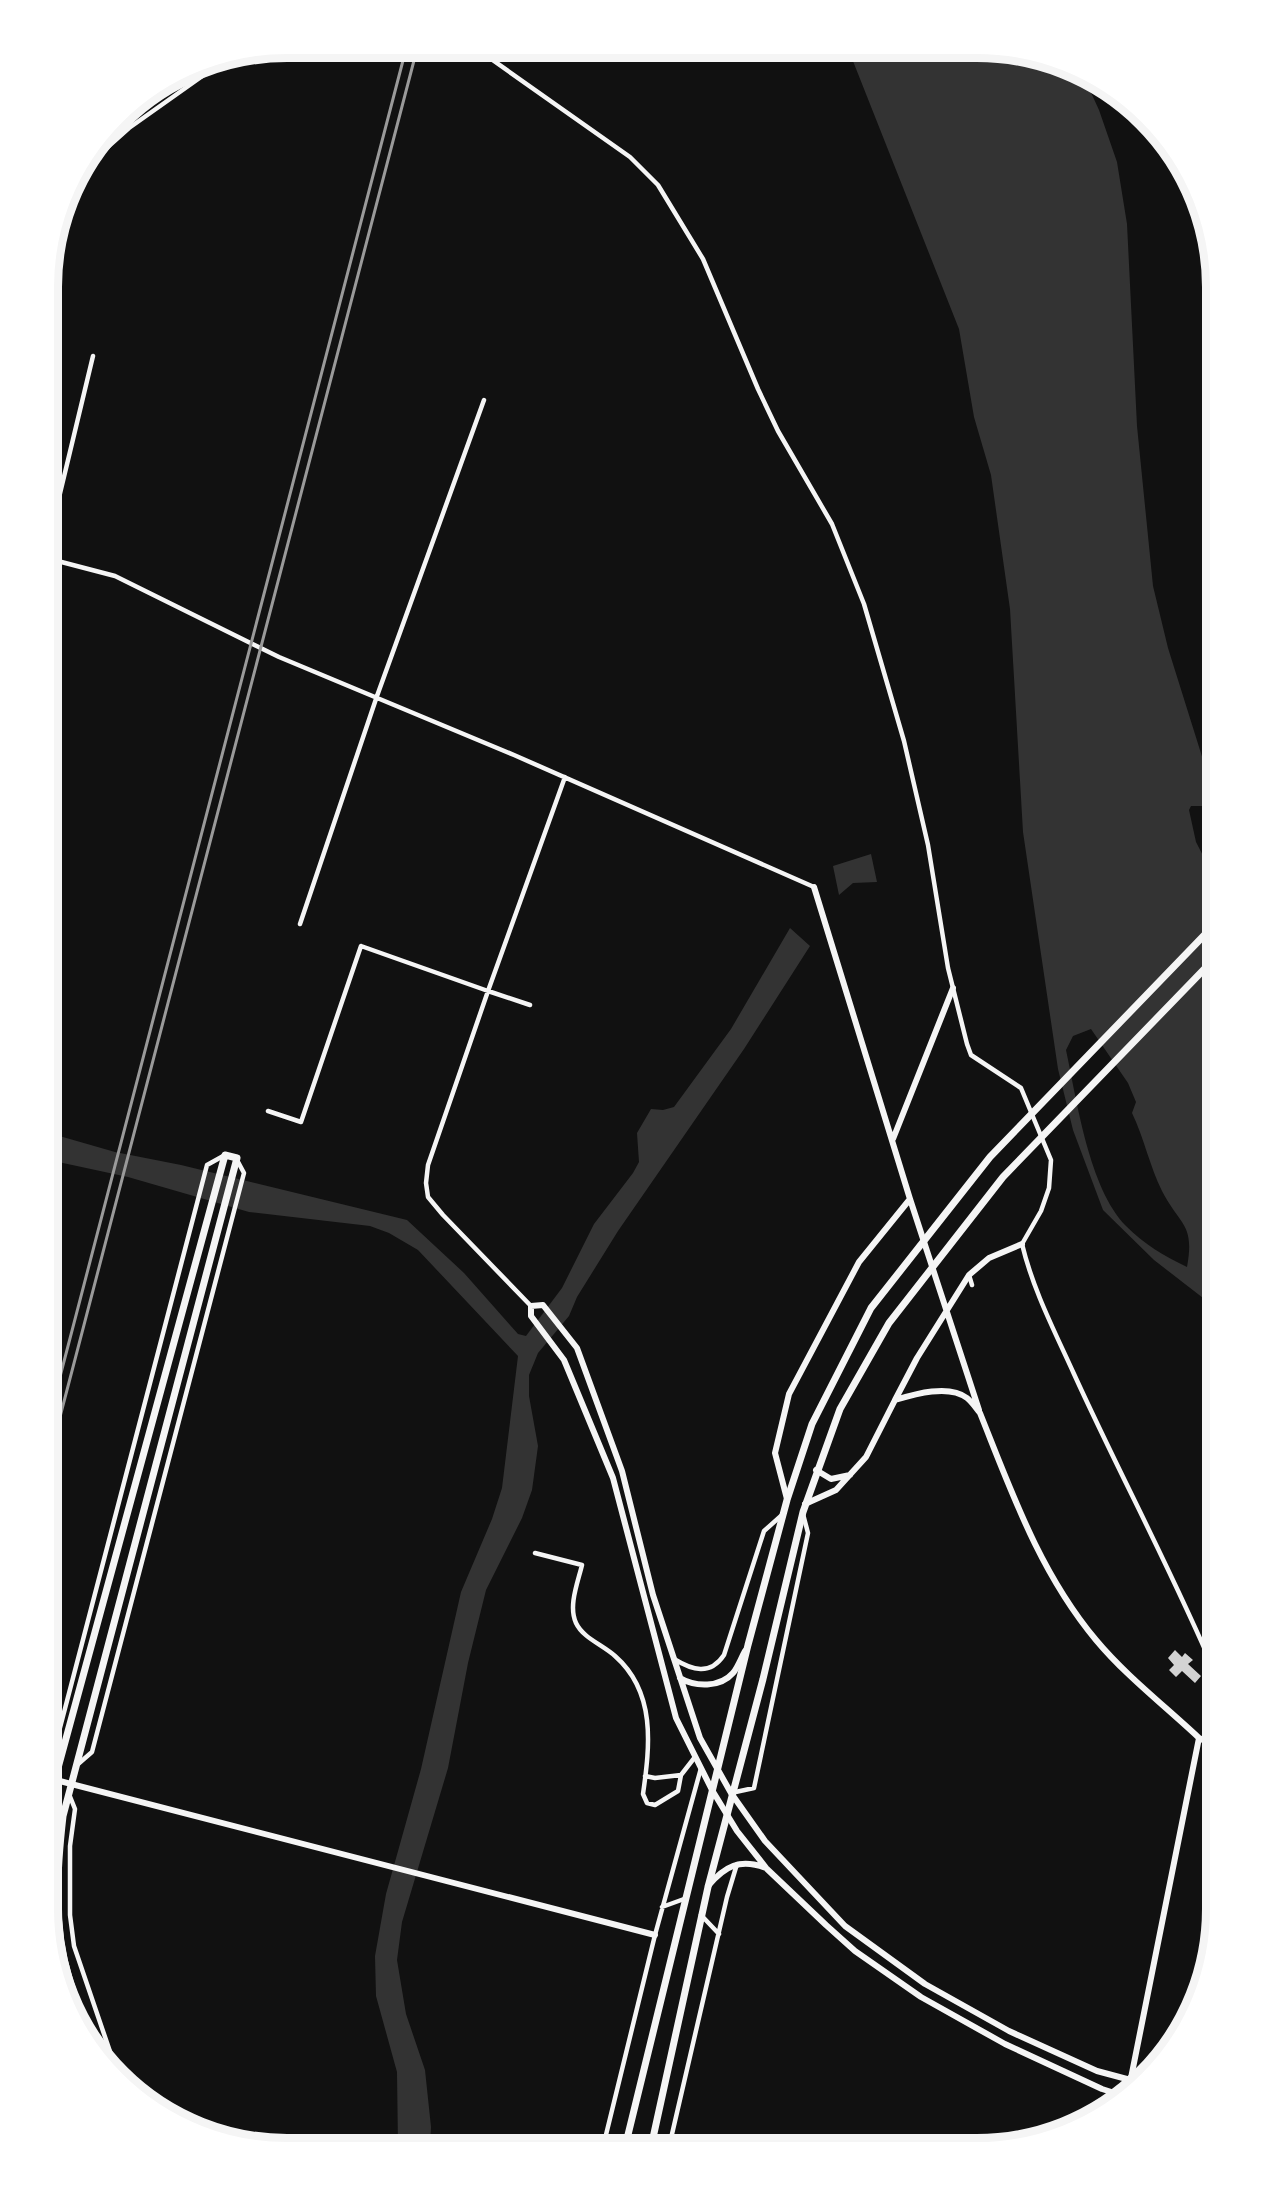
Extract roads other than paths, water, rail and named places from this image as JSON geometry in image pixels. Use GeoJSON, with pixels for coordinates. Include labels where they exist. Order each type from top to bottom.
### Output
{"type":"FeatureCollection","features":[{"type":"Feature","properties":{"kind":"main road"},"geometry":{"type":"LineString","coordinates":[[627,2138],[748,1645],[783,1513],[812,1424],[871,1308],[990,1157],[1206,932]]}},
{"type":"Feature","properties":{"kind":"main road"},"geometry":{"type":"LineString","coordinates":[[653,2138],[701,1915],[731,1792],[763,1679],[804,1508],[840,1409],[889,1323],[1003,1177],[1206,967]]}},
{"type":"Feature","properties":{"kind":"main road"},"geometry":{"type":"LineString","coordinates":[[58,1772],[225,1155],[237,1158],[69,1793],[58,1864]]}},
{"type":"Feature","properties":{"kind":"main road"},"geometry":{"type":"LineString","coordinates":[[58,1890],[60,1930],[69,1975]]}},
{"type":"Feature","properties":{"kind":"street"},"geometry":{"type":"LineString","coordinates":[[490,58],[630,157],[658,185],[703,260],[762,397],[832,524],[864,604],[912,776],[928,845],[953,988],[971,1055],[1021,1088],[1051,1160],[1049,1188],[1041,1210],[1023,1244],[1029,1273],[1206,1653]]}},
{"type":"Feature","properties":{"kind":"street"},"geometry":{"type":"LineString","coordinates":[[105,150],[129,128],[205,74]]}},
{"type":"Feature","properties":{"kind":"street"},"geometry":{"type":"LineString","coordinates":[[58,502],[93,356]]}},
{"type":"Feature","properties":{"kind":"street"},"geometry":{"type":"LineString","coordinates":[[300,924],[377,696],[484,400]]}},
{"type":"Feature","properties":{"kind":"street"},"geometry":{"type":"LineString","coordinates":[[58,561],[115,576],[279,657],[377,696],[814,887],[946,1311],[980,1413],[1030,1537],[1066,1601],[1097,1642],[1199,1738],[1206,1742]]}},
{"type":"Feature","properties":{"kind":"street"},"geometry":{"type":"LineString","coordinates":[[564,777],[428,1165],[426,1183],[428,1197],[442,1215],[531,1306],[531,1316],[564,1360],[613,1478],[676,1718],[726,1814],[767,1869],[855,1951],[921,1997],[1005,2044],[1102,2089],[1114,2092]]}},
{"type":"Feature","properties":{"kind":"street"},"geometry":{"type":"LineString","coordinates":[[268,1111],[301,1122],[361,946],[530,1005]]}},
{"type":"Feature","properties":{"kind":"street"},"geometry":{"type":"LineString","coordinates":[[893,1140],[953,988]]}},
{"type":"Feature","properties":{"kind":"street"},"geometry":{"type":"LineString","coordinates":[[58,1735],[207,1165],[225,1155]]}},
{"type":"Feature","properties":{"kind":"street"},"geometry":{"type":"LineString","coordinates":[[77,1765],[92,1752],[244,1173],[237,1158]]}},
{"type":"Feature","properties":{"kind":"street"},"geometry":{"type":"LineString","coordinates":[[787,1500],[775,1453],[789,1394],[859,1262],[910,1199]]}},
{"type":"Feature","properties":{"kind":"street"},"geometry":{"type":"LineString","coordinates":[[731,1792],[754,1788],[808,1533],[804,1508],[836,1490],[866,1457],[895,1400],[969,1275],[989,1258],[1023,1244]]}},
{"type":"Feature","properties":{"kind":"street"},"geometry":{"type":"LineString","coordinates":[[969,1275],[972,1285]]}},
{"type":"Feature","properties":{"kind":"street"},"geometry":{"type":"LineString","coordinates":[[531,1306],[543,1305],[577,1348],[622,1471],[653,1595],[700,1738],[731,1792],[765,1841],[845,1926],[925,1984],[1009,2031],[1097,2071],[1128,2080]]}},
{"type":"Feature","properties":{"kind":"street"},"geometry":{"type":"LineString","coordinates":[[895,1400],[920,1392],[953,1393],[967,1397],[980,1413]]}},
{"type":"Feature","properties":{"kind":"street"},"geometry":{"type":"LineString","coordinates":[[816,1470],[831,1479],[850,1475]]}},
{"type":"Feature","properties":{"kind":"street"},"geometry":{"type":"LineString","coordinates":[[673,1658],[691,1670],[707,1670],[718,1664],[724,1655],[764,1531],[783,1513]]}},
{"type":"Feature","properties":{"kind":"street"},"geometry":{"type":"LineString","coordinates":[[535,1553],[582,1565],[572,1607],[576,1624],[615,1656],[632,1675],[645,1702],[649,1729],[643,1794],[647,1803],[655,1805],[678,1791],[681,1775],[695,1757]]}},
{"type":"Feature","properties":{"kind":"street"},"geometry":{"type":"LineString","coordinates":[[680,1678],[692,1685],[722,1681],[734,1673],[748,1645]]}},
{"type":"Feature","properties":{"kind":"street"},"geometry":{"type":"LineString","coordinates":[[1131,2077],[1199,1738]]}},
{"type":"Feature","properties":{"kind":"street"},"geometry":{"type":"LineString","coordinates":[[58,1750],[61,1761]]}},
{"type":"Feature","properties":{"kind":"street"},"geometry":{"type":"LineString","coordinates":[[605,2138],[662,1907],[701,1768]]}},
{"type":"Feature","properties":{"kind":"street"},"geometry":{"type":"LineString","coordinates":[[645,1776],[655,1778],[681,1775]]}},
{"type":"Feature","properties":{"kind":"street"},"geometry":{"type":"LineString","coordinates":[[58,1780],[655,1935]]}},
{"type":"Feature","properties":{"kind":"street"},"geometry":{"type":"LineString","coordinates":[[69,1793],[75,1809],[70,1846],[70,1915],[74,1946],[111,2054]]}},
{"type":"Feature","properties":{"kind":"street"},"geometry":{"type":"LineString","coordinates":[[708,1887],[721,1871],[738,1863],[750,1862],[767,1869]]}},
{"type":"Feature","properties":{"kind":"street"},"geometry":{"type":"LineString","coordinates":[[671,2138],[738,1863]]}},
{"type":"Feature","properties":{"kind":"street"},"geometry":{"type":"LineString","coordinates":[[662,1907],[684,1899]]}},
{"type":"Feature","properties":{"kind":"street"},"geometry":{"type":"LineString","coordinates":[[701,1915],[719,1935]]}},
{"type":"Feature","properties":{"kind":"railway"},"geometry":{"type":"LineString","coordinates":[[58,1384],[404,58]]}},
{"type":"Feature","properties":{"kind":"railway"},"geometry":{"type":"LineString","coordinates":[[58,1425],[415,58]]}}]}
